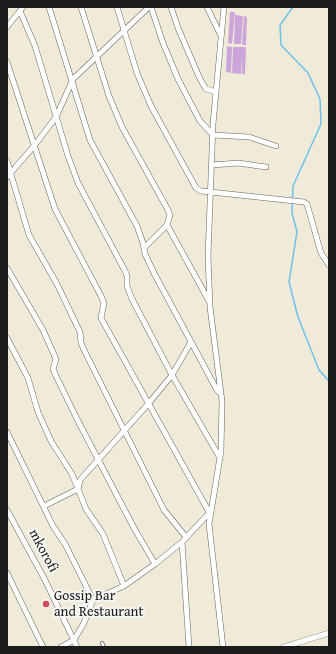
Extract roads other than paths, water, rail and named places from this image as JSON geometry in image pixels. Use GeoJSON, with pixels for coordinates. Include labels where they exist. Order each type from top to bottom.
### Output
{"type":"FeatureCollection","features":[{"type":"Feature","properties":{"kind":"street"},"geometry":{"type":"LineString","coordinates":[[49,7],[90,140],[134,221],[154,273],[217,390],[221,394]]}},
{"type":"Feature","properties":{"kind":"street"},"geometry":{"type":"LineString","coordinates":[[81,7],[109,96],[122,127],[170,215],[167,225],[144,248]]}},
{"type":"Feature","properties":{"kind":"street"},"geometry":{"type":"LineString","coordinates":[[117,7],[137,73],[151,106],[192,184],[201,191],[282,200],[297,200],[307,204],[321,253],[329,265]]}},
{"type":"Feature","properties":{"kind":"street"},"geometry":{"type":"LineString","coordinates":[[9,175],[56,117],[72,79],[124,29],[150,7],[178,79],[200,120],[213,135],[249,137],[276,146]]}},
{"type":"Feature","properties":{"kind":"street"},"geometry":{"type":"LineString","coordinates":[[171,7],[178,28],[200,79],[206,88],[216,92]]}},
{"type":"Feature","properties":{"kind":"street"},"geometry":{"type":"LineString","coordinates":[[207,7],[221,36]]}},
{"type":"Feature","properties":{"kind":"street"},"geometry":{"type":"LineString","coordinates":[[223,647],[209,524],[220,458],[222,426],[221,394],[210,303],[208,256],[213,135],[224,7]]}},
{"type":"Feature","properties":{"kind":"street"},"geometry":{"type":"LineString","coordinates":[[7,27],[22,9]]}},
{"type":"Feature","properties":{"kind":"street"},"geometry":{"type":"LineString","coordinates":[[22,9],[68,156],[78,183],[125,271],[127,276],[126,286],[132,299],[172,375],[220,458]]}},
{"type":"Feature","properties":{"kind":"street"},"geometry":{"type":"LineString","coordinates":[[7,62],[55,209],[104,303],[101,318],[210,512]]}},
{"type":"Feature","properties":{"kind":"street"},"geometry":{"type":"LineString","coordinates":[[7,161],[9,175],[29,235],[46,262],[80,332],[81,343],[86,354],[123,431],[164,510],[186,537]]}},
{"type":"Feature","properties":{"kind":"street"},"geometry":{"type":"LineString","coordinates":[[212,165],[238,163],[266,167]]}},
{"type":"Feature","properties":{"kind":"street"},"geometry":{"type":"LineString","coordinates":[[167,225],[210,303]]}},
{"type":"Feature","properties":{"kind":"street"},"geometry":{"type":"LineString","coordinates":[[7,268],[43,330],[56,359],[53,369],[56,376],[155,564]]}},
{"type":"Feature","properties":{"kind":"street"},"geometry":{"type":"LineString","coordinates":[[7,338],[28,378],[38,412],[51,441],[72,474],[89,514],[103,534],[124,586]]}},
{"type":"Feature","properties":{"kind":"street"},"geometry":{"type":"LineString","coordinates":[[44,506],[78,488],[80,480],[98,458],[149,403],[172,375],[191,342]]}},
{"type":"Feature","properties":{"kind":"street"},"geometry":{"type":"LineString","coordinates":[[7,432],[93,600]]}},
{"type":"Feature","properties":{"kind":"street","name":"mkorofi"},"geometry":{"type":"LineString","coordinates":[[7,510],[45,580],[77,647]]}},
{"type":"Feature","properties":{"kind":"street"},"geometry":{"type":"LineString","coordinates":[[61,647],[74,640],[84,623],[93,600],[124,586],[155,564],[182,542],[210,512]]}},
{"type":"Feature","properties":{"kind":"street"},"geometry":{"type":"LineString","coordinates":[[182,542],[189,647]]}},
{"type":"Feature","properties":{"kind":"street"},"geometry":{"type":"LineString","coordinates":[[7,572],[43,647]]}},
{"type":"Feature","properties":{"kind":"street"},"geometry":{"type":"LineString","coordinates":[[284,647],[329,633]]}},
{"type":"Feature","properties":{"kind":"lane"},"geometry":{"type":"LineString","coordinates":[[102,643],[104,647]]}},
{"type":"Feature","properties":{"kind":"waterway"},"geometry":{"type":"LineString","coordinates":[[293,7],[280,25],[281,45],[308,73],[320,99],[321,124],[293,186],[292,213],[297,232],[289,282],[298,317],[319,370],[329,381]]}},
{"type":"Feature","properties":{"kind":"place","name":"Gossip Bar and Restaurant"},"geometry":{"type":"Point","coordinates":[46,604]}}]}
